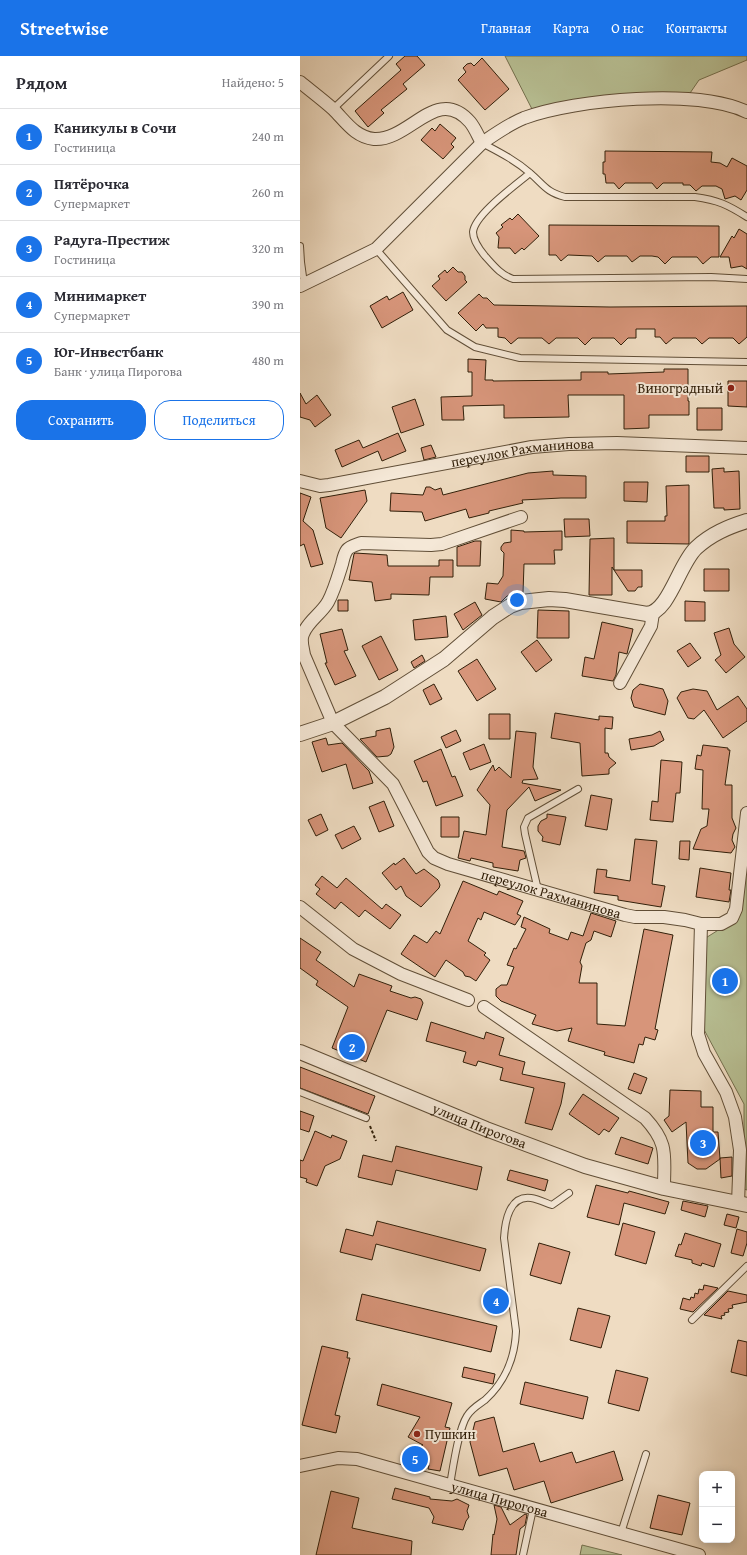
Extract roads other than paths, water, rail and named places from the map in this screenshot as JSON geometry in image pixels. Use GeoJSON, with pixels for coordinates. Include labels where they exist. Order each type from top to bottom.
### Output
{"type":"FeatureCollection","features":[{"type":"Feature","properties":{"kind":"street"},"geometry":{"type":"LineString","coordinates":[[300,82],[333,109],[352,129],[361,136],[375,139],[392,136],[435,110],[448,108],[454,110],[470,122],[482,143]]}},
{"type":"Feature","properties":{"kind":"street"},"geometry":{"type":"LineString","coordinates":[[302,285],[376,249],[482,143],[500,130],[524,118],[603,101],[692,99],[736,107],[747,112]]}},
{"type":"Feature","properties":{"kind":"street","name":"переулок Рахманинова"},"geometry":{"type":"LineString","coordinates":[[300,481],[320,486],[329,485],[532,448],[569,444],[617,443],[747,448]]}},
{"type":"Feature","properties":{"kind":"street","name":"переулок Рахманинова"},"geometry":{"type":"LineString","coordinates":[[521,517],[442,544],[361,543],[347,550],[328,602],[321,612],[308,624],[302,635],[304,655],[333,723],[393,784],[428,852],[434,858],[448,864],[625,915],[675,918],[701,924],[721,924],[727,922],[734,914],[747,813]]}},
{"type":"Feature","properties":{"kind":"street"},"geometry":{"type":"LineString","coordinates":[[620,683],[651,626],[654,614],[664,605],[685,563],[695,549],[718,531],[747,521]]}},
{"type":"Feature","properties":{"kind":"street"},"geometry":{"type":"LineString","coordinates":[[300,734],[333,723],[385,697],[444,659],[493,617],[510,606],[521,602],[549,599],[565,600],[654,614]]}},
{"type":"Feature","properties":{"kind":"street"},"geometry":{"type":"LineString","coordinates":[[300,907],[353,949],[401,974],[468,1000]]}},
{"type":"Feature","properties":{"kind":"street"},"geometry":{"type":"LineString","coordinates":[[701,924],[700,994],[697,1023],[698,1034],[704,1052],[726,1092],[735,1117],[740,1150],[742,1204]]}},
{"type":"Feature","properties":{"kind":"street"},"geometry":{"type":"LineString","coordinates":[[484,1007],[645,1118],[662,1140],[664,1152],[664,1188]]}},
{"type":"Feature","properties":{"kind":"street","name":"улица Пирогова"},"geometry":{"type":"LineString","coordinates":[[300,1052],[486,1129],[585,1166],[664,1188],[742,1204]]}},
{"type":"Feature","properties":{"kind":"street","name":"улица Пирогова"},"geometry":{"type":"LineString","coordinates":[[300,1466],[338,1458],[357,1459],[699,1555]]}},
{"type":"Feature","properties":{"kind":"lane"},"geometry":{"type":"LineString","coordinates":[[333,109],[389,56]]}},
{"type":"Feature","properties":{"kind":"lane"},"geometry":{"type":"LineString","coordinates":[[482,143],[509,156],[553,194],[565,198],[695,197],[712,199],[729,206],[747,217]]}},
{"type":"Feature","properties":{"kind":"lane"},"geometry":{"type":"LineString","coordinates":[[530,173],[488,208],[475,225],[473,233],[475,241],[482,253],[504,276],[513,279],[704,277],[747,279]]}},
{"type":"Feature","properties":{"kind":"lane"},"geometry":{"type":"LineString","coordinates":[[300,246],[302,285]]}},
{"type":"Feature","properties":{"kind":"lane"},"geometry":{"type":"LineString","coordinates":[[376,249],[447,330],[475,347],[520,358],[747,362]]}},
{"type":"Feature","properties":{"kind":"lane"},"geometry":{"type":"LineString","coordinates":[[538,890],[525,834],[525,822],[528,818],[578,789]]}},
{"type":"Feature","properties":{"kind":"lane"},"geometry":{"type":"LineString","coordinates":[[300,1092],[366,1118]]}},
{"type":"Feature","properties":{"kind":"lane"},"geometry":{"type":"LineString","coordinates":[[450,1485],[462,1426],[474,1407],[489,1396],[502,1380],[513,1358],[516,1331],[504,1238],[504,1224],[514,1204],[522,1199],[530,1198],[552,1205],[569,1193]]}},
{"type":"Feature","properties":{"kind":"lane"},"geometry":{"type":"LineString","coordinates":[[692,1320],[747,1266]]}},
{"type":"Feature","properties":{"kind":"lane"},"geometry":{"type":"LineString","coordinates":[[621,1533],[646,1454]]}},
{"type":"Feature","properties":{"kind":"lane"},"geometry":{"type":"LineString","coordinates":[[523,1555],[533,1509]]}},
{"type":"Feature","properties":{"kind":"place","name":"Виноградный"},"geometry":{"type":"Point","coordinates":[731,388]}},
{"type":"Feature","properties":{"kind":"place","name":"Каникулы в Сочи"},"geometry":{"type":"Point","coordinates":[725,981]}},
{"type":"Feature","properties":{"kind":"place","name":"Пятёрочка"},"geometry":{"type":"Point","coordinates":[352,1047]}},
{"type":"Feature","properties":{"kind":"place","name":"Радуга-Престиж"},"geometry":{"type":"Point","coordinates":[703,1143]}},
{"type":"Feature","properties":{"kind":"place","name":"Минимаркет"},"geometry":{"type":"Point","coordinates":[496,1301]}},
{"type":"Feature","properties":{"kind":"place","name":"Пушкин"},"geometry":{"type":"Point","coordinates":[417,1434]}},
{"type":"Feature","properties":{"kind":"place","name":"Юг-Инвестбанк"},"geometry":{"type":"Point","coordinates":[415,1459]}}]}
